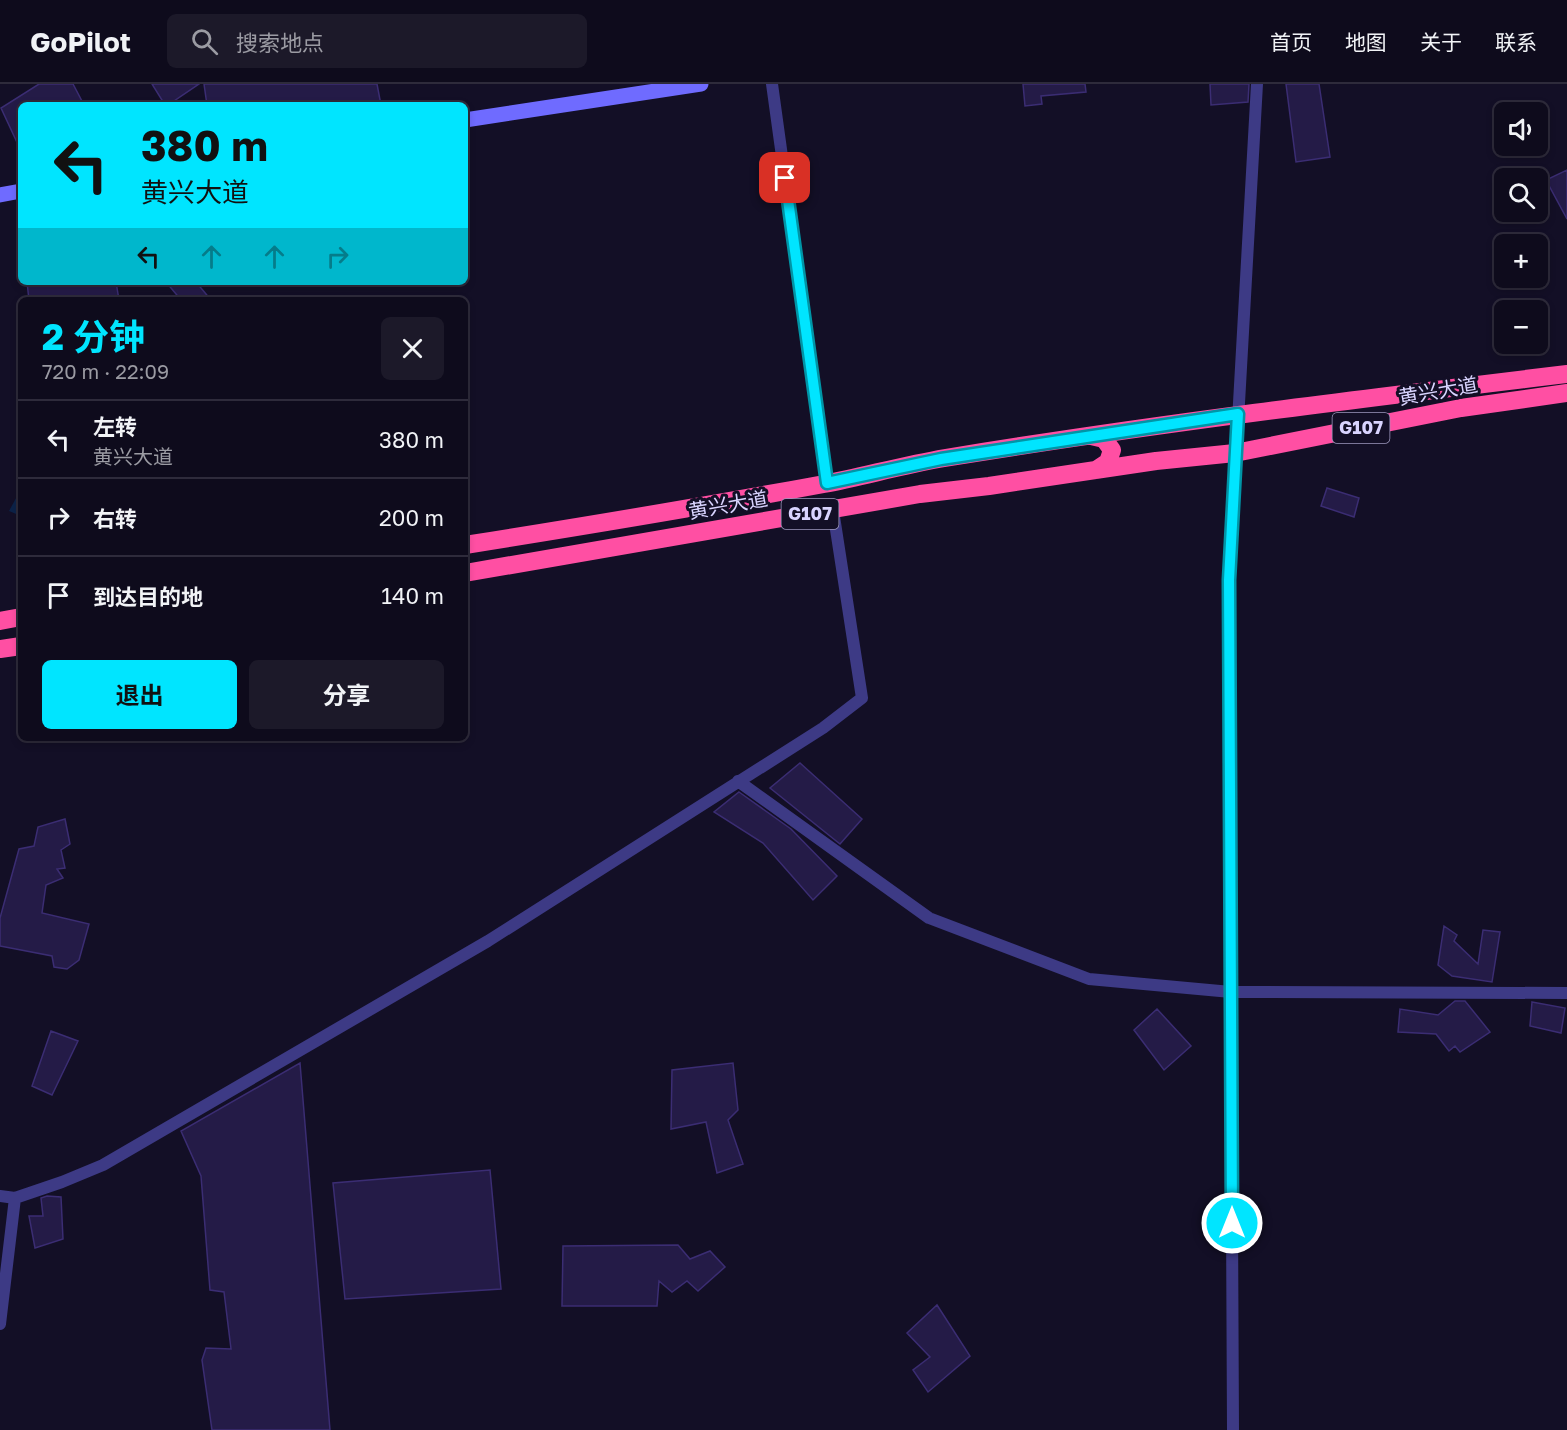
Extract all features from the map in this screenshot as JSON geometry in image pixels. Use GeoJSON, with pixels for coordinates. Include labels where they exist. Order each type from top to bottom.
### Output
{"type":"FeatureCollection","features":[{"type":"Feature","properties":{"kind":"highway","name":"黄兴大道"},"geometry":{"type":"LineString","coordinates":[[468,545],[658,514],[827,483],[941,459],[1238,414],[1567,374]]}},
{"type":"Feature","properties":{"kind":"highway","name":"黄兴大道"},"geometry":{"type":"LineString","coordinates":[[468,572],[920,494],[1156,461],[1235,453],[1461,408],[1567,393]]}},
{"type":"Feature","properties":{"kind":"highway"},"geometry":{"type":"LineString","coordinates":[[1090,436],[1104,439],[1112,450],[1108,462],[1096,470]]}},
{"type":"Feature","properties":{"kind":"highway"},"geometry":{"type":"LineString","coordinates":[[0,621],[18,618]]}},
{"type":"Feature","properties":{"kind":"highway"},"geometry":{"type":"LineString","coordinates":[[0,649],[18,646]]}},
{"type":"Feature","properties":{"kind":"street"},"geometry":{"type":"LineString","coordinates":[[468,120],[701,84]]}},
{"type":"Feature","properties":{"kind":"street"},"geometry":{"type":"LineString","coordinates":[[772,84],[827,483]]}},
{"type":"Feature","properties":{"kind":"street"},"geometry":{"type":"LineString","coordinates":[[1233,1430],[1229,580],[1257,84]]}},
{"type":"Feature","properties":{"kind":"street"},"geometry":{"type":"LineString","coordinates":[[0,195],[18,192]]}},
{"type":"Feature","properties":{"kind":"street"},"geometry":{"type":"LineString","coordinates":[[0,1196],[15,1198],[103,1165],[488,941],[823,728],[862,698],[833,510]]}},
{"type":"Feature","properties":{"kind":"street"},"geometry":{"type":"LineString","coordinates":[[738,781],[928,918],[1089,979],[1231,992],[1567,993]]}},
{"type":"Feature","properties":{"kind":"street"},"geometry":{"type":"LineString","coordinates":[[0,1324],[15,1198]]}},
{"type":"Feature","properties":{"kind":"water"},"geometry":{"type":"Polygon","coordinates":[[[18,494],[18,515],[9,511],[18,494]]]}},
{"type":"Feature","properties":{"kind":"building"},"geometry":{"type":"Polygon","coordinates":[[[39,84],[73,84],[82,102],[18,102],[18,145],[1,108],[39,84]]]}},
{"type":"Feature","properties":{"kind":"building"},"geometry":{"type":"Polygon","coordinates":[[[152,84],[199,84],[172,102],[163,102],[152,84]]]}},
{"type":"Feature","properties":{"kind":"building"},"geometry":{"type":"Polygon","coordinates":[[[204,84],[377,84],[380,102],[207,102],[204,84]]]}},
{"type":"Feature","properties":{"kind":"building"},"geometry":{"type":"Polygon","coordinates":[[[1023,84],[1085,84],[1086,92],[1041,96],[1042,104],[1025,106],[1023,84]]]}},
{"type":"Feature","properties":{"kind":"building"},"geometry":{"type":"Polygon","coordinates":[[[1210,84],[1249,84],[1248,102],[1211,105],[1210,84]]]}},
{"type":"Feature","properties":{"kind":"building"},"geometry":{"type":"Polygon","coordinates":[[[1286,84],[1319,84],[1330,157],[1296,162],[1286,84]]]}},
{"type":"Feature","properties":{"kind":"building"},"geometry":{"type":"Polygon","coordinates":[[[1567,170],[1567,219],[1548,184],[1548,179],[1567,170]]]}},
{"type":"Feature","properties":{"kind":"building"},"geometry":{"type":"Polygon","coordinates":[[[27,285],[116,285],[118,297],[29,297],[27,285]]]}},
{"type":"Feature","properties":{"kind":"building"},"geometry":{"type":"Polygon","coordinates":[[[168,285],[198,285],[208,297],[178,297],[168,285]]]}},
{"type":"Feature","properties":{"kind":"building"},"geometry":{"type":"Polygon","coordinates":[[[1327,488],[1359,498],[1354,517],[1321,506],[1327,488]]]}},
{"type":"Feature","properties":{"kind":"building"},"geometry":{"type":"Polygon","coordinates":[[[800,763],[862,819],[840,844],[770,788],[800,763]]]}},
{"type":"Feature","properties":{"kind":"building"},"geometry":{"type":"Polygon","coordinates":[[[739,792],[791,829],[837,876],[813,900],[763,843],[714,812],[739,792]]]}},
{"type":"Feature","properties":{"kind":"building"},"geometry":{"type":"Polygon","coordinates":[[[65,819],[70,844],[61,850],[65,868],[57,869],[63,878],[46,885],[42,913],[89,924],[79,960],[67,969],[54,967],[52,956],[0,946],[0,918],[19,849],[34,846],[38,827],[65,819]]]}},
{"type":"Feature","properties":{"kind":"building"},"geometry":{"type":"Polygon","coordinates":[[[1444,926],[1457,935],[1454,941],[1478,964],[1483,930],[1500,932],[1492,982],[1452,976],[1438,965],[1444,926]]]}},
{"type":"Feature","properties":{"kind":"building"},"geometry":{"type":"Polygon","coordinates":[[[1455,1001],[1465,1001],[1490,1032],[1460,1052],[1455,1046],[1449,1051],[1436,1034],[1398,1032],[1400,1009],[1438,1015],[1455,1001]]]}},
{"type":"Feature","properties":{"kind":"building"},"geometry":{"type":"Polygon","coordinates":[[[1532,1002],[1565,1008],[1561,1033],[1530,1026],[1532,1002]]]}},
{"type":"Feature","properties":{"kind":"building"},"geometry":{"type":"Polygon","coordinates":[[[1157,1009],[1191,1046],[1164,1070],[1134,1030],[1157,1009]]]}},
{"type":"Feature","properties":{"kind":"building"},"geometry":{"type":"Polygon","coordinates":[[[51,1031],[78,1041],[52,1095],[32,1086],[51,1031]]]}},
{"type":"Feature","properties":{"kind":"building"},"geometry":{"type":"Polygon","coordinates":[[[300,1063],[330,1430],[212,1430],[202,1360],[206,1348],[231,1349],[224,1292],[210,1290],[201,1176],[181,1131],[300,1063]]]}},
{"type":"Feature","properties":{"kind":"building"},"geometry":{"type":"Polygon","coordinates":[[[733,1063],[738,1110],[728,1120],[743,1164],[717,1173],[706,1122],[671,1129],[672,1070],[733,1063]]]}},
{"type":"Feature","properties":{"kind":"building"},"geometry":{"type":"Polygon","coordinates":[[[490,1170],[501,1289],[345,1299],[333,1183],[490,1170]]]}},
{"type":"Feature","properties":{"kind":"building"},"geometry":{"type":"Polygon","coordinates":[[[61,1197],[63,1239],[35,1248],[29,1216],[43,1216],[41,1198],[61,1197]]]}},
{"type":"Feature","properties":{"kind":"building"},"geometry":{"type":"Polygon","coordinates":[[[678,1245],[690,1259],[710,1251],[725,1267],[698,1291],[687,1281],[672,1292],[659,1281],[657,1306],[562,1306],[563,1246],[678,1245]]]}},
{"type":"Feature","properties":{"kind":"building"},"geometry":{"type":"Polygon","coordinates":[[[937,1305],[970,1356],[928,1392],[913,1370],[930,1357],[907,1333],[937,1305]]]}},
{"type":"Feature","properties":{"kind":"route"},"geometry":{"type":"LineString","coordinates":[[785,178],[827,483],[941,459],[1238,414],[1229,580],[1232,1223]]}}]}
